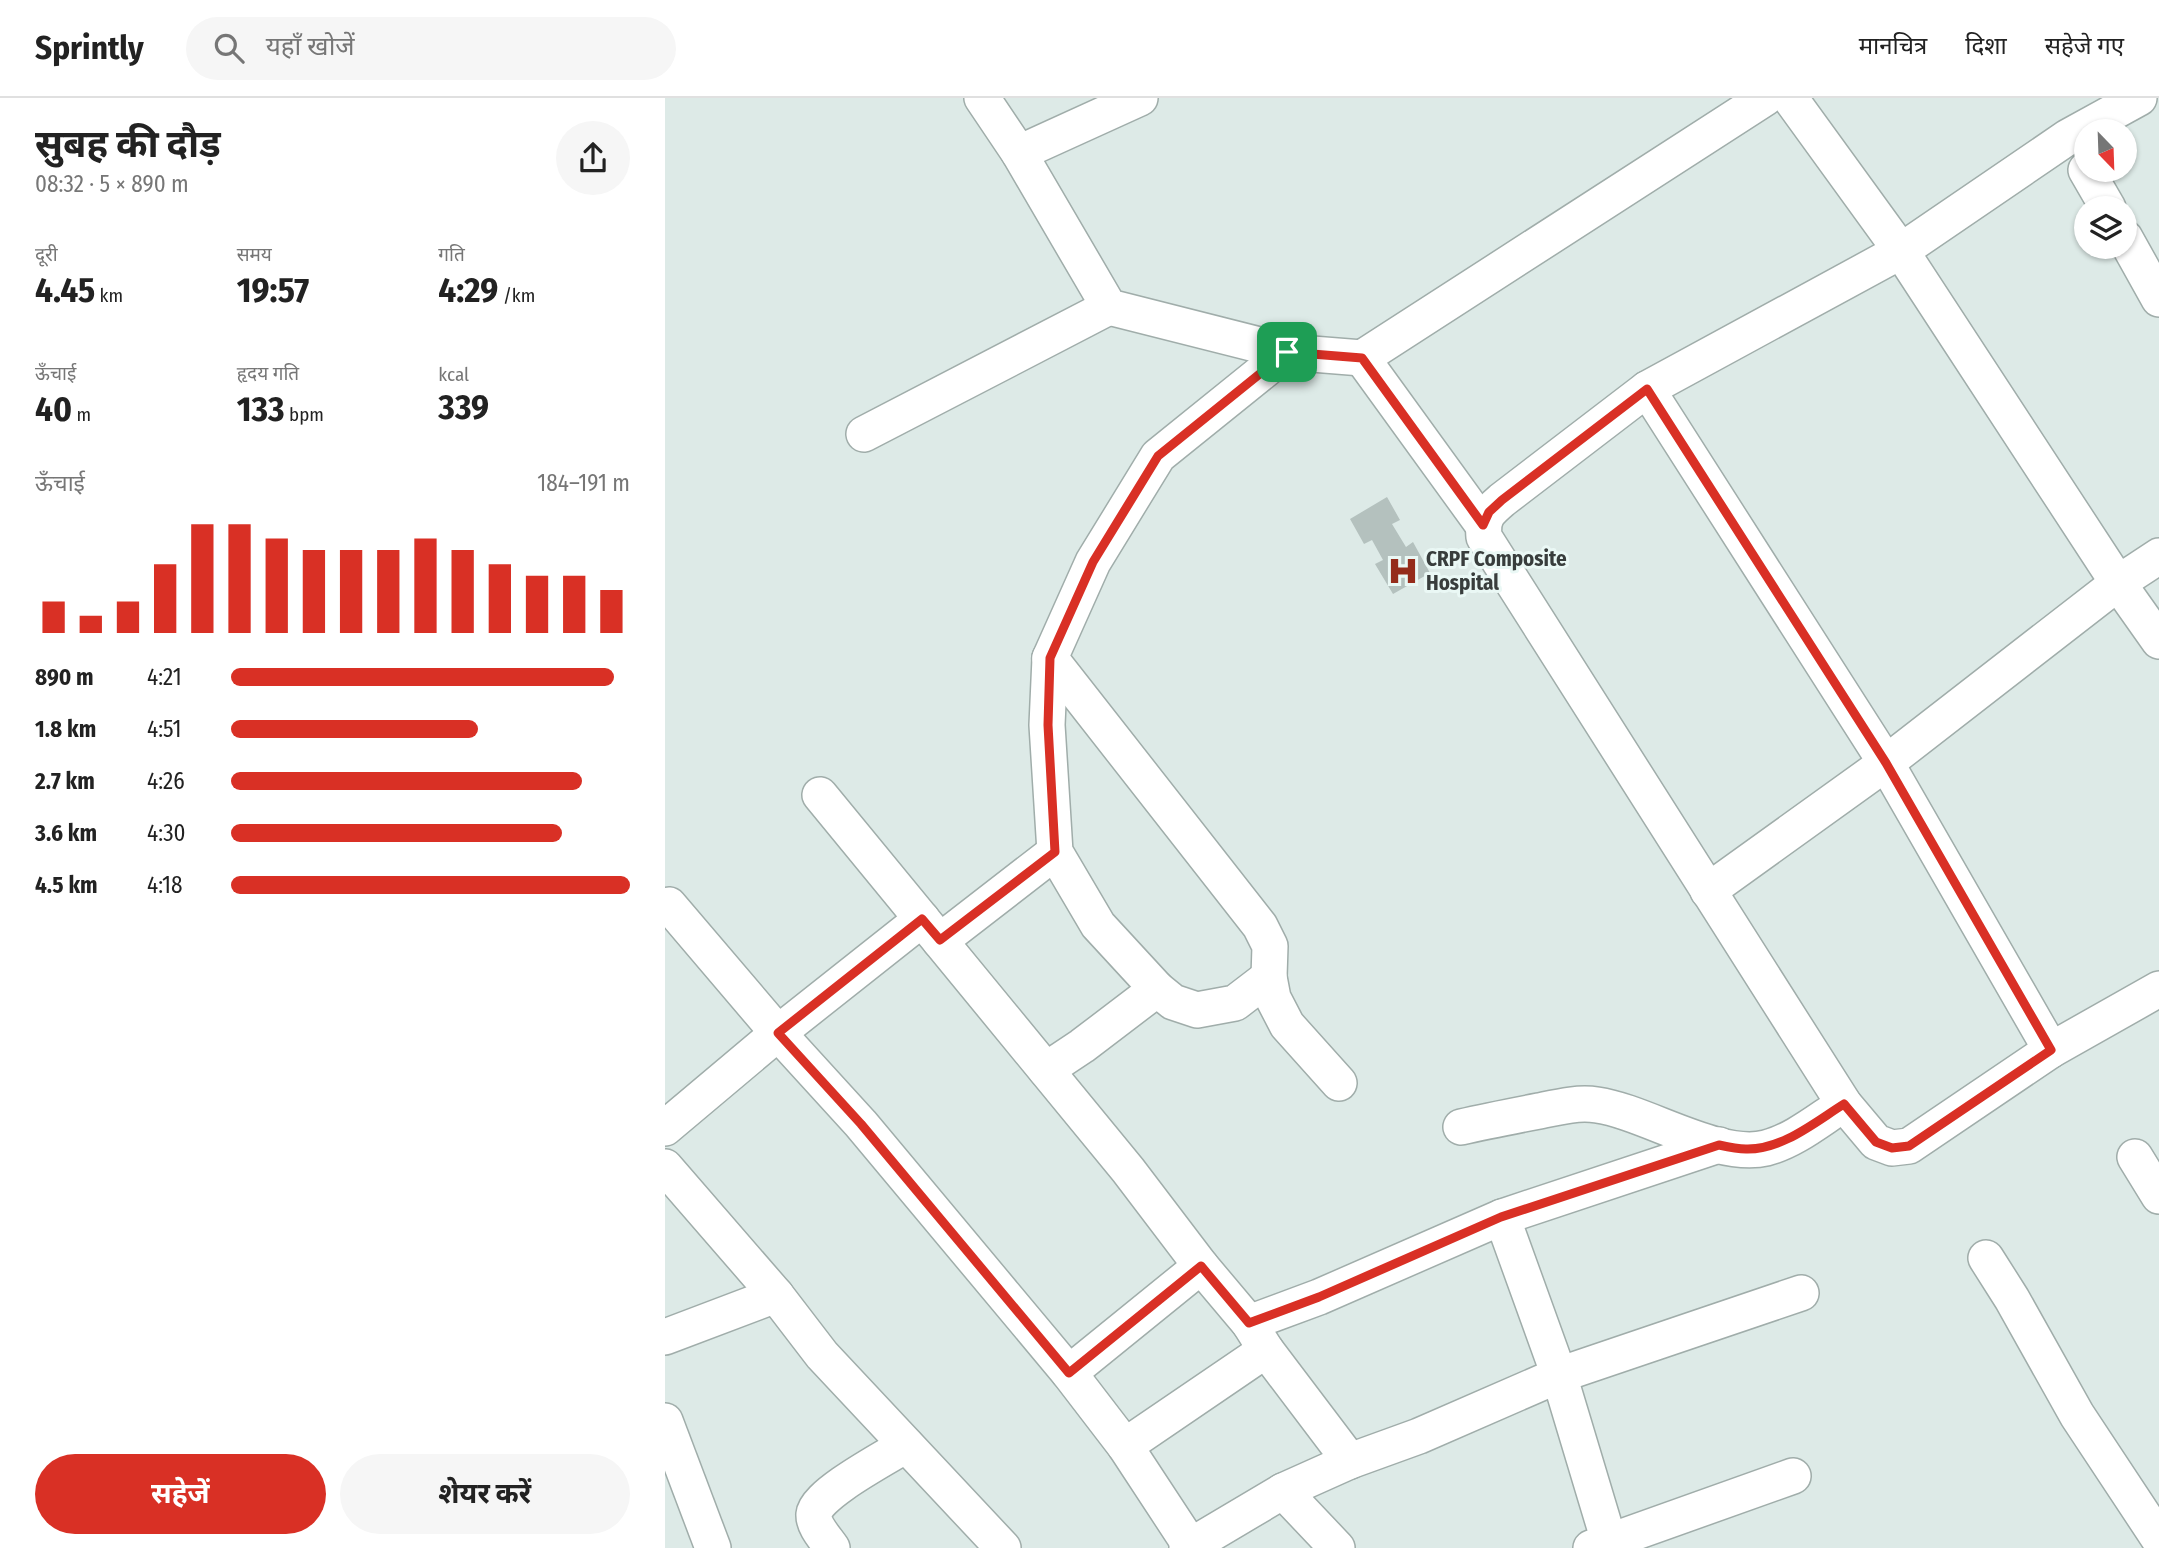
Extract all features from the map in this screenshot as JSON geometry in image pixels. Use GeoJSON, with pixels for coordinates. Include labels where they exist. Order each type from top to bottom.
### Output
{"type":"FeatureCollection","features":[{"type":"Feature","properties":{"kind":"street"},"geometry":{"type":"LineString","coordinates":[[982,98],[1019,153],[1109,307]]}},
{"type":"Feature","properties":{"kind":"street"},"geometry":{"type":"LineString","coordinates":[[1019,153],[1140,98]]}},
{"type":"Feature","properties":{"kind":"street"},"geometry":{"type":"LineString","coordinates":[[864,434],[1109,307],[1287,352],[1362,358],[1765,98]]}},
{"type":"Feature","properties":{"kind":"street"},"geometry":{"type":"LineString","coordinates":[[1790,98],[1901,251],[2118,583],[2159,641]]}},
{"type":"Feature","properties":{"kind":"street"},"geometry":{"type":"LineString","coordinates":[[2139,98],[2100,107],[2068,137],[1901,251],[1647,389],[1502,500],[1489,512],[1483,525],[1484,537],[1708,891],[1844,1104],[1876,1142],[1892,1148],[1909,1146],[2051,1050],[2159,989]]}},
{"type":"Feature","properties":{"kind":"street"},"geometry":{"type":"LineString","coordinates":[[2068,137],[2074,148]]}},
{"type":"Feature","properties":{"kind":"street"},"geometry":{"type":"LineString","coordinates":[[2137,259],[2159,299]]}},
{"type":"Feature","properties":{"kind":"street"},"geometry":{"type":"LineString","coordinates":[[1269,977],[1235,1003],[1197,1010],[1173,1002],[1157,989],[1098,925],[1055,852],[1048,725],[1050,658],[1093,562],[1158,456],[1287,352]]}},
{"type":"Feature","properties":{"kind":"street"},"geometry":{"type":"LineString","coordinates":[[1362,358],[1483,525]]}},
{"type":"Feature","properties":{"kind":"street"},"geometry":{"type":"LineString","coordinates":[[1647,389],[1886,763],[2051,1050]]}},
{"type":"Feature","properties":{"kind":"street"},"geometry":{"type":"LineString","coordinates":[[1708,891],[1886,763],[2118,583],[2159,556]]}},
{"type":"Feature","properties":{"kind":"street"},"geometry":{"type":"LineString","coordinates":[[1050,658],[1260,926],[1271,946],[1269,977],[1273,998],[1287,1025],[1339,1083]]}},
{"type":"Feature","properties":{"kind":"street"},"geometry":{"type":"LineString","coordinates":[[820,795],[1128,1170],[1350,1461]]}},
{"type":"Feature","properties":{"kind":"street"},"geometry":{"type":"LineString","coordinates":[[665,1128],[778,1033],[931,930],[1055,852]]}},
{"type":"Feature","properties":{"kind":"street"},"geometry":{"type":"LineString","coordinates":[[669,905],[778,1033],[861,1124],[1069,1373],[1125,1446],[1188,1547],[1283,1491],[1350,1461],[1419,1436],[1559,1375],[1801,1293]]}},
{"type":"Feature","properties":{"kind":"street"},"geometry":{"type":"LineString","coordinates":[[1046,1070],[1157,989]]}},
{"type":"Feature","properties":{"kind":"street"},"geometry":{"type":"LineString","coordinates":[[1461,1126],[1573,1104],[1596,1104],[1719,1145],[1744,1150],[1765,1148],[1789,1138],[1844,1104]]}},
{"type":"Feature","properties":{"kind":"street"},"geometry":{"type":"LineString","coordinates":[[1125,1446],[1258,1337],[1319,1297],[1501,1217],[1719,1145]]}},
{"type":"Feature","properties":{"kind":"street"},"geometry":{"type":"LineString","coordinates":[[2135,1157],[2159,1196]]}},
{"type":"Feature","properties":{"kind":"street"},"geometry":{"type":"LineString","coordinates":[[665,1167],[776,1295],[822,1355],[1003,1548]]}},
{"type":"Feature","properties":{"kind":"street"},"geometry":{"type":"LineString","coordinates":[[1501,1217],[1559,1375],[1604,1546],[1793,1476]]}},
{"type":"Feature","properties":{"kind":"street"},"geometry":{"type":"LineString","coordinates":[[1986,1258],[2077,1415],[2159,1539]]}},
{"type":"Feature","properties":{"kind":"street"},"geometry":{"type":"LineString","coordinates":[[1069,1373],[1201,1266]]}},
{"type":"Feature","properties":{"kind":"street"},"geometry":{"type":"LineString","coordinates":[[665,1337],[776,1295]]}},
{"type":"Feature","properties":{"kind":"street"},"geometry":{"type":"LineString","coordinates":[[665,1421],[713,1548]]}},
{"type":"Feature","properties":{"kind":"street"},"geometry":{"type":"LineString","coordinates":[[832,1548],[818,1528],[814,1516],[817,1505],[905,1445]]}},
{"type":"Feature","properties":{"kind":"street"},"geometry":{"type":"LineString","coordinates":[[1283,1491],[1337,1548]]}},
{"type":"Feature","properties":{"kind":"building"},"geometry":{"type":"Polygon","coordinates":[[[1387,497],[1400,520],[1392,524],[1406,547],[1413,542],[1430,573],[1393,594],[1375,564],[1383,560],[1372,540],[1364,544],[1350,519],[1387,497]]]}},
{"type":"Feature","properties":{"kind":"place","name":"CRPF Composite Hospital"},"geometry":{"type":"Point","coordinates":[1403,571]}},
{"type":"Feature","properties":{"kind":"route"},"geometry":{"type":"LineString","coordinates":[[1287,352],[1362,358],[1483,525],[1489,512],[1502,500],[1647,389],[1886,763],[2051,1050],[1909,1146],[1892,1148],[1876,1142],[1844,1104],[1789,1138],[1765,1148],[1744,1150],[1719,1145],[1501,1217],[1319,1297],[1249,1323],[1201,1266],[1069,1373],[861,1124],[778,1033],[922,919],[940,940],[1055,852],[1048,725],[1050,658],[1093,562],[1158,456],[1287,352]]}}]}
